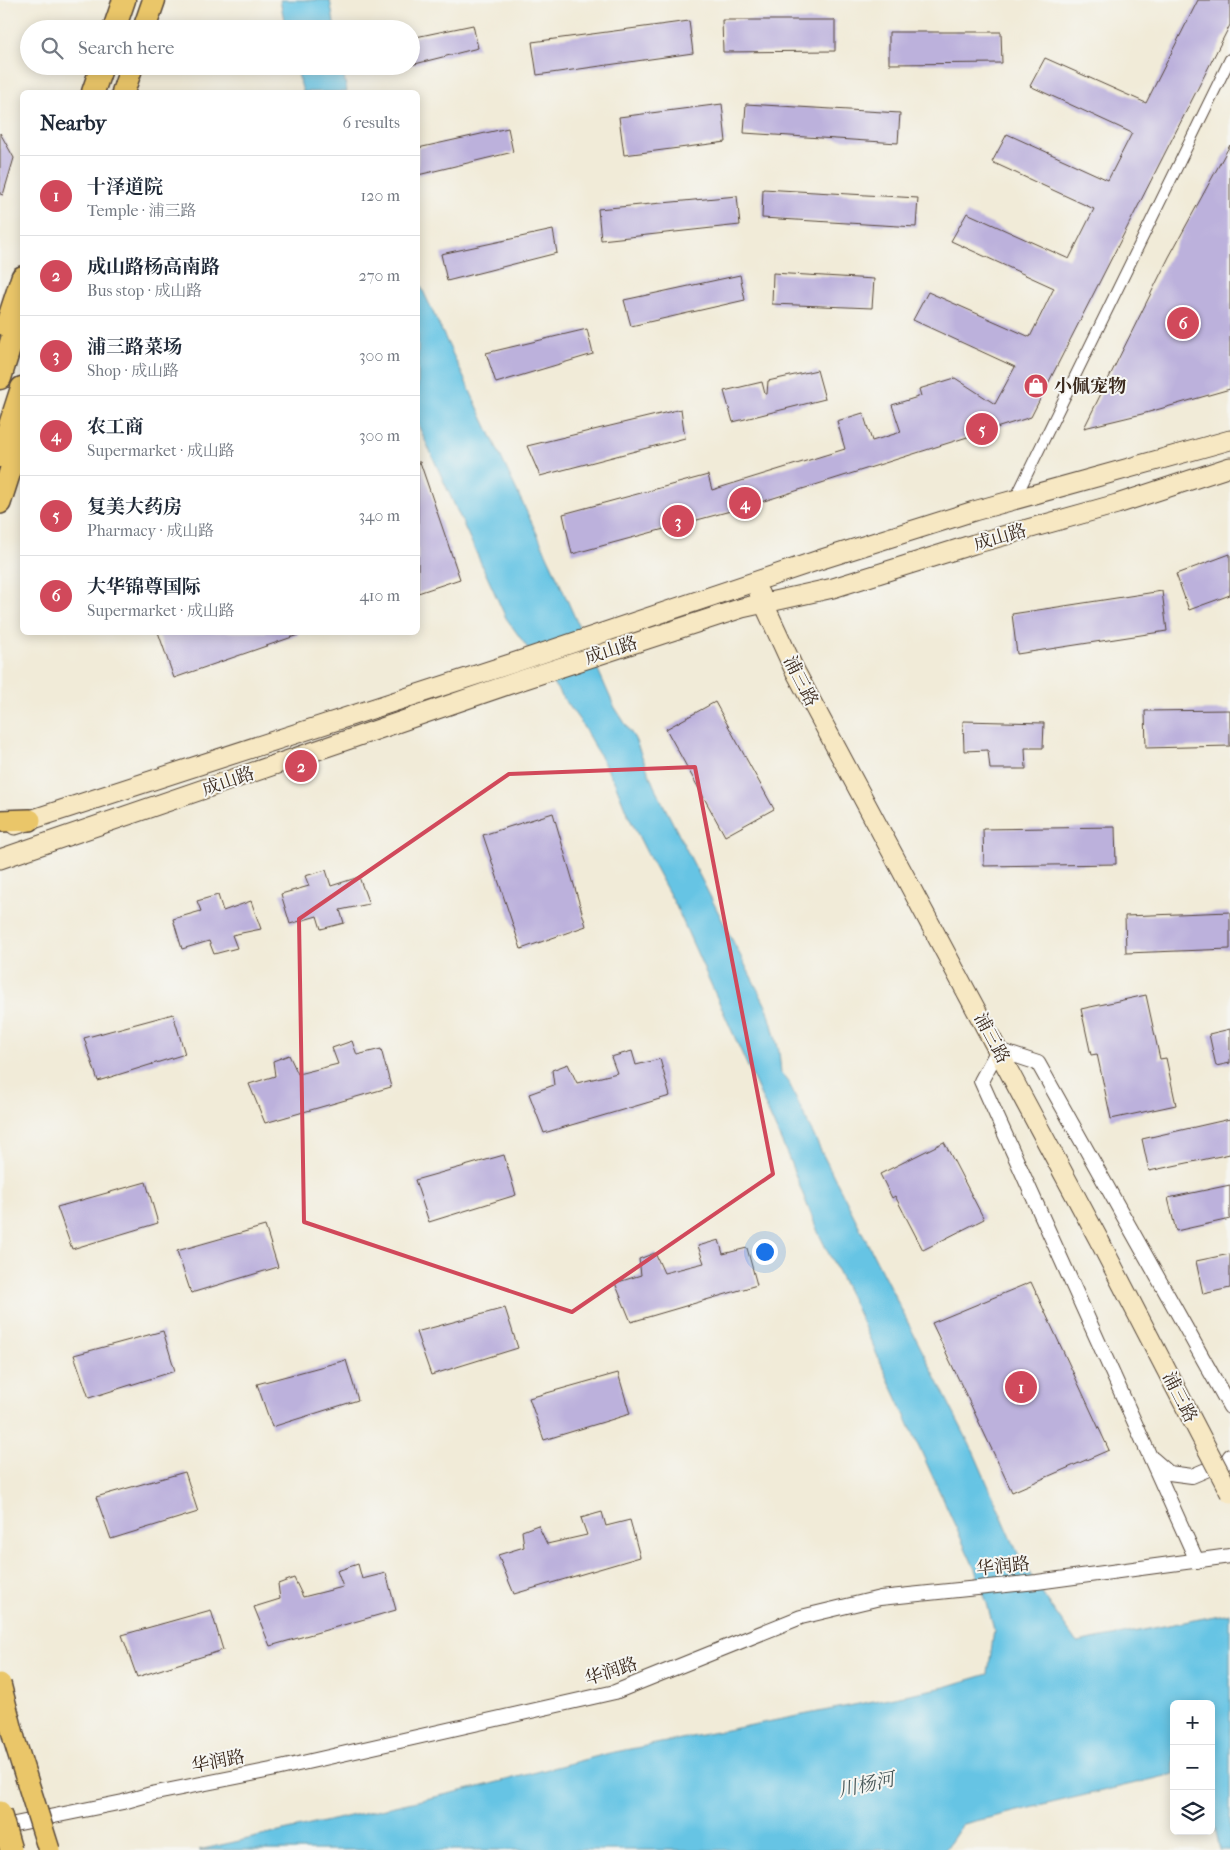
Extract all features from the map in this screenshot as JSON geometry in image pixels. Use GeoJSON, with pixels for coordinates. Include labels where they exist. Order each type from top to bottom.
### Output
{"type":"FeatureCollection","features":[{"type":"Feature","properties":{"kind":"highway"},"geometry":{"type":"LineString","coordinates":[[117,20],[124,0]]}},
{"type":"Feature","properties":{"kind":"highway"},"geometry":{"type":"LineString","coordinates":[[147,20],[154,0]]}},
{"type":"Feature","properties":{"kind":"highway"},"geometry":{"type":"LineString","coordinates":[[94,90],[99,75]]}},
{"type":"Feature","properties":{"kind":"highway"},"geometry":{"type":"LineString","coordinates":[[124,90],[129,75]]}},
{"type":"Feature","properties":{"kind":"highway"},"geometry":{"type":"LineString","coordinates":[[0,378],[20,313]]}},
{"type":"Feature","properties":{"kind":"highway"},"geometry":{"type":"LineString","coordinates":[[0,456],[20,394]]}},
{"type":"Feature","properties":{"kind":"main road"},"geometry":{"type":"LineString","coordinates":[[107,20],[114,0]]}},
{"type":"Feature","properties":{"kind":"main road"},"geometry":{"type":"LineString","coordinates":[[158,20],[165,0]]}},
{"type":"Feature","properties":{"kind":"main road"},"geometry":{"type":"LineString","coordinates":[[84,90],[89,75]]}},
{"type":"Feature","properties":{"kind":"main road"},"geometry":{"type":"LineString","coordinates":[[135,90],[140,75]]}},
{"type":"Feature","properties":{"kind":"main road"},"geometry":{"type":"LineString","coordinates":[[0,345],[20,282]]}},
{"type":"Feature","properties":{"kind":"main road"},"geometry":{"type":"LineString","coordinates":[[0,503],[20,440]]}},
{"type":"Feature","properties":{"kind":"main road","name":"成山路"},"geometry":{"type":"LineString","coordinates":[[0,830],[510,664],[822,559],[1015,500],[1230,440]]}},
{"type":"Feature","properties":{"kind":"main road","name":"成山路"},"geometry":{"type":"LineString","coordinates":[[0,859],[519,681],[742,608],[833,588],[974,544],[1117,504],[1230,467]]}},
{"type":"Feature","properties":{"kind":"main road","name":"浦三路"},"geometry":{"type":"LineString","coordinates":[[754,583],[793,667],[1100,1242],[1230,1494]]}},
{"type":"Feature","properties":{"kind":"main road"},"geometry":{"type":"LineString","coordinates":[[0,821],[30,820]]}},
{"type":"Feature","properties":{"kind":"main road"},"geometry":{"type":"LineString","coordinates":[[0,1684],[15,1742],[49,1850]]}},
{"type":"Feature","properties":{"kind":"main road"},"geometry":{"type":"LineString","coordinates":[[0,1812],[11,1850]]}},
{"type":"Feature","properties":{"kind":"street"},"geometry":{"type":"LineString","coordinates":[[1015,500],[1230,59]]}},
{"type":"Feature","properties":{"kind":"street"},"geometry":{"type":"LineString","coordinates":[[1197,1560],[981,1081],[998,1050],[1038,1063],[1230,1407]]}},
{"type":"Feature","properties":{"kind":"street"},"geometry":{"type":"LineString","coordinates":[[1150,1457],[1169,1473],[1192,1476],[1227,1461],[1230,1456]]}},
{"type":"Feature","properties":{"kind":"street","name":"华润路"},"geometry":{"type":"LineString","coordinates":[[0,1827],[276,1769],[615,1692],[801,1617],[880,1598],[1036,1582],[1230,1556]]}},
{"type":"Feature","properties":{"kind":"highlighted area"},"geometry":{"type":"Polygon","coordinates":[[[695,767],[773,1174],[572,1312],[304,1222],[299,919],[509,774],[695,767]]]}},
{"type":"Feature","properties":{"kind":"water"},"geometry":{"type":"Polygon","coordinates":[[[280,0],[330,0],[333,20],[284,20],[280,0]]]}},
{"type":"Feature","properties":{"kind":"water"},"geometry":{"type":"Polygon","coordinates":[[[298,75],[344,75],[347,90],[302,90],[298,75]]]}},
{"type":"Feature","properties":{"kind":"water","name":"川杨河"},"geometry":{"type":"Polygon","coordinates":[[[420,284],[553,568],[614,706],[635,739],[654,786],[768,1010],[779,1051],[781,1073],[788,1081],[822,1153],[974,1453],[1019,1556],[1043,1595],[1077,1643],[1230,1613],[1230,1850],[1220,1850],[1215,1827],[1215,1700],[1170,1700],[1170,1775],[963,1824],[945,1850],[199,1850],[479,1787],[610,1753],[945,1687],[988,1674],[994,1630],[974,1567],[852,1300],[818,1232],[787,1154],[676,906],[627,813],[615,783],[580,721],[506,618],[420,429],[420,284]]]}},
{"type":"Feature","properties":{"kind":"building"},"geometry":{"type":"Polygon","coordinates":[[[1198,0],[1230,0],[1230,25],[1031,417],[745,507],[572,554],[563,514],[708,475],[712,490],[845,449],[837,421],[863,413],[872,441],[901,432],[892,405],[921,396],[919,389],[955,378],[995,404],[1015,367],[913,320],[928,292],[1030,337],[1054,288],[951,241],[967,213],[1069,259],[1094,209],[992,162],[1007,134],[1108,180],[1132,133],[1030,86],[1045,58],[1146,103],[1198,0]]]}},
{"type":"Feature","properties":{"kind":"building"},"geometry":{"type":"Polygon","coordinates":[[[722,20],[835,20],[835,51],[723,52],[722,20]]]}},
{"type":"Feature","properties":{"kind":"building"},"geometry":{"type":"Polygon","coordinates":[[[689,21],[693,53],[537,75],[532,42],[689,21]]]}},
{"type":"Feature","properties":{"kind":"building"},"geometry":{"type":"Polygon","coordinates":[[[473,25],[478,48],[420,63],[420,36],[473,25]]]}},
{"type":"Feature","properties":{"kind":"building"},"geometry":{"type":"Polygon","coordinates":[[[889,32],[1001,32],[1002,63],[889,64],[889,32]]]}},
{"type":"Feature","properties":{"kind":"building"},"geometry":{"type":"Polygon","coordinates":[[[722,104],[726,142],[624,155],[619,117],[722,104]]]}},
{"type":"Feature","properties":{"kind":"building"},"geometry":{"type":"Polygon","coordinates":[[[746,104],[900,113],[898,143],[744,133],[746,104]]]}},
{"type":"Feature","properties":{"kind":"building"},"geometry":{"type":"Polygon","coordinates":[[[508,128],[513,152],[420,175],[420,148],[508,128]]]}},
{"type":"Feature","properties":{"kind":"building"},"geometry":{"type":"Polygon","coordinates":[[[0,133],[14,158],[3,195],[0,194],[0,133]]]}},
{"type":"Feature","properties":{"kind":"building"},"geometry":{"type":"Polygon","coordinates":[[[1230,145],[1230,389],[1084,428],[1169,257],[1230,145]]]}},
{"type":"Feature","properties":{"kind":"building"},"geometry":{"type":"Polygon","coordinates":[[[763,189],[918,198],[916,227],[762,218],[763,189]]]}},
{"type":"Feature","properties":{"kind":"building"},"geometry":{"type":"Polygon","coordinates":[[[737,196],[740,225],[601,240],[598,209],[737,196]]]}},
{"type":"Feature","properties":{"kind":"building"},"geometry":{"type":"Polygon","coordinates":[[[553,230],[557,253],[447,281],[441,254],[553,230]]]}},
{"type":"Feature","properties":{"kind":"building"},"geometry":{"type":"Polygon","coordinates":[[[773,273],[874,279],[872,308],[772,304],[773,273]]]}},
{"type":"Feature","properties":{"kind":"building"},"geometry":{"type":"Polygon","coordinates":[[[740,275],[745,300],[631,326],[624,300],[740,275]]]}},
{"type":"Feature","properties":{"kind":"building"},"geometry":{"type":"Polygon","coordinates":[[[587,329],[593,354],[496,383],[486,353],[587,329]]]}},
{"type":"Feature","properties":{"kind":"building"},"geometry":{"type":"Polygon","coordinates":[[[817,370],[825,399],[733,422],[724,391],[762,382],[765,394],[767,394],[768,381],[817,370]]]}},
{"type":"Feature","properties":{"kind":"building"},"geometry":{"type":"Polygon","coordinates":[[[681,409],[685,438],[540,476],[527,446],[681,409]]]}},
{"type":"Feature","properties":{"kind":"building"},"geometry":{"type":"Polygon","coordinates":[[[420,462],[460,579],[420,592],[420,462]]]}},
{"type":"Feature","properties":{"kind":"building"},"geometry":{"type":"Polygon","coordinates":[[[1230,554],[1230,595],[1189,610],[1176,574],[1230,554]]]}},
{"type":"Feature","properties":{"kind":"building"},"geometry":{"type":"Polygon","coordinates":[[[1162,591],[1167,631],[1017,654],[1012,614],[1162,591]]]}},
{"type":"Feature","properties":{"kind":"building"},"geometry":{"type":"Polygon","coordinates":[[[159,635],[298,635],[174,678],[159,635]]]}},
{"type":"Feature","properties":{"kind":"building"},"geometry":{"type":"Polygon","coordinates":[[[715,702],[774,809],[725,836],[666,729],[715,702]]]}},
{"type":"Feature","properties":{"kind":"building"},"geometry":{"type":"Polygon","coordinates":[[[1230,710],[1230,746],[1146,748],[1145,711],[1230,710]]]}},
{"type":"Feature","properties":{"kind":"building"},"geometry":{"type":"Polygon","coordinates":[[[963,721],[1044,723],[1043,748],[1025,748],[1026,769],[990,769],[988,750],[964,751],[963,721]]]}},
{"type":"Feature","properties":{"kind":"building"},"geometry":{"type":"Polygon","coordinates":[[[553,813],[586,926],[521,949],[483,835],[553,813]]]}},
{"type":"Feature","properties":{"kind":"building"},"geometry":{"type":"Polygon","coordinates":[[[1115,827],[1116,864],[984,866],[983,829],[1115,827]]]}},
{"type":"Feature","properties":{"kind":"building"},"geometry":{"type":"Polygon","coordinates":[[[326,870],[331,886],[359,877],[369,904],[340,910],[344,923],[321,929],[317,916],[290,924],[281,894],[309,886],[305,876],[326,870]]]}},
{"type":"Feature","properties":{"kind":"building"},"geometry":{"type":"Polygon","coordinates":[[[218,895],[223,911],[251,901],[261,929],[232,935],[237,948],[214,954],[209,941],[182,949],[173,919],[201,911],[197,901],[218,895]]]}},
{"type":"Feature","properties":{"kind":"building"},"geometry":{"type":"Polygon","coordinates":[[[1230,912],[1230,949],[1126,953],[1125,916],[1230,912]]]}},
{"type":"Feature","properties":{"kind":"building"},"geometry":{"type":"Polygon","coordinates":[[[1146,995],[1160,1059],[1166,1058],[1176,1105],[1111,1119],[1097,1054],[1091,1055],[1081,1009],[1146,995]]]}},
{"type":"Feature","properties":{"kind":"building"},"geometry":{"type":"Polygon","coordinates":[[[173,1014],[185,1054],[98,1081],[84,1038],[173,1014]]]}},
{"type":"Feature","properties":{"kind":"building"},"geometry":{"type":"Polygon","coordinates":[[[1230,1029],[1230,1063],[1216,1066],[1209,1034],[1230,1029]]]}},
{"type":"Feature","properties":{"kind":"building"},"geometry":{"type":"Polygon","coordinates":[[[352,1041],[357,1055],[381,1049],[391,1087],[265,1123],[249,1084],[275,1076],[273,1061],[289,1055],[298,1074],[338,1064],[332,1048],[352,1041]]]}},
{"type":"Feature","properties":{"kind":"building"},"geometry":{"type":"Polygon","coordinates":[[[632,1051],[636,1065],[660,1059],[670,1096],[544,1133],[529,1094],[554,1085],[552,1070],[568,1064],[577,1083],[617,1073],[611,1057],[632,1051]]]}},
{"type":"Feature","properties":{"kind":"building"},"geometry":{"type":"Polygon","coordinates":[[[1230,1119],[1230,1154],[1149,1171],[1142,1139],[1230,1119]]]}},
{"type":"Feature","properties":{"kind":"building"},"geometry":{"type":"Polygon","coordinates":[[[944,1142],[984,1219],[923,1250],[895,1196],[892,1198],[880,1174],[944,1142]]]}},
{"type":"Feature","properties":{"kind":"building"},"geometry":{"type":"Polygon","coordinates":[[[504,1155],[516,1195],[429,1222],[415,1180],[504,1155]]]}},
{"type":"Feature","properties":{"kind":"building"},"geometry":{"type":"Polygon","coordinates":[[[146,1182],[158,1223],[72,1249],[57,1207],[146,1182]]]}},
{"type":"Feature","properties":{"kind":"building"},"geometry":{"type":"Polygon","coordinates":[[[1230,1185],[1230,1219],[1176,1231],[1168,1198],[1230,1185]]]}},
{"type":"Feature","properties":{"kind":"building"},"geometry":{"type":"Polygon","coordinates":[[[265,1226],[278,1267],[191,1293],[177,1251],[265,1226]]]}},
{"type":"Feature","properties":{"kind":"building"},"geometry":{"type":"Polygon","coordinates":[[[719,1240],[723,1254],[747,1248],[757,1285],[631,1322],[615,1283],[641,1275],[639,1259],[655,1253],[664,1273],[704,1263],[698,1246],[719,1240]]]}},
{"type":"Feature","properties":{"kind":"building"},"geometry":{"type":"Polygon","coordinates":[[[1230,1254],[1230,1288],[1203,1294],[1196,1261],[1230,1254]]]}},
{"type":"Feature","properties":{"kind":"building"},"geometry":{"type":"Polygon","coordinates":[[[1031,1282],[1109,1450],[1012,1492],[932,1323],[1031,1282]]]}},
{"type":"Feature","properties":{"kind":"building"},"geometry":{"type":"Polygon","coordinates":[[[505,1308],[518,1348],[431,1375],[416,1332],[505,1308]]]}},
{"type":"Feature","properties":{"kind":"building"},"geometry":{"type":"Polygon","coordinates":[[[163,1331],[175,1371],[89,1398],[74,1355],[163,1331]]]}},
{"type":"Feature","properties":{"kind":"building"},"geometry":{"type":"Polygon","coordinates":[[[346,1360],[358,1400],[272,1427],[257,1384],[346,1360]]]}},
{"type":"Feature","properties":{"kind":"building"},"geometry":{"type":"Polygon","coordinates":[[[618,1373],[630,1414],[544,1440],[529,1398],[618,1373]]]}},
{"type":"Feature","properties":{"kind":"building"},"geometry":{"type":"Polygon","coordinates":[[[185,1472],[198,1512],[111,1539],[96,1497],[185,1472]]]}},
{"type":"Feature","properties":{"kind":"building"},"geometry":{"type":"Polygon","coordinates":[[[602,1512],[606,1526],[630,1520],[640,1557],[514,1594],[498,1555],[524,1547],[522,1531],[538,1525],[547,1544],[587,1535],[581,1518],[602,1512]]]}},
{"type":"Feature","properties":{"kind":"building"},"geometry":{"type":"Polygon","coordinates":[[[358,1564],[362,1579],[386,1573],[396,1610],[270,1646],[254,1607],[280,1599],[278,1584],[294,1578],[303,1597],[343,1587],[337,1571],[358,1564]]]}},
{"type":"Feature","properties":{"kind":"building"},"geometry":{"type":"Polygon","coordinates":[[[211,1610],[223,1650],[137,1677],[122,1635],[211,1610]]]}},
{"type":"Feature","properties":{"kind":"place","name":"大华锦尊国际"},"geometry":{"type":"Point","coordinates":[1183,323]}},
{"type":"Feature","properties":{"kind":"place","name":"小佩宠物"},"geometry":{"type":"Point","coordinates":[1036,386]}},
{"type":"Feature","properties":{"kind":"place","name":"复美大药房"},"geometry":{"type":"Point","coordinates":[982,429]}},
{"type":"Feature","properties":{"kind":"place","name":"农工商"},"geometry":{"type":"Point","coordinates":[745,503]}},
{"type":"Feature","properties":{"kind":"place","name":"浦三路菜场"},"geometry":{"type":"Point","coordinates":[678,521]}},
{"type":"Feature","properties":{"kind":"place","name":"成山路杨高南路"},"geometry":{"type":"Point","coordinates":[301,766]}},
{"type":"Feature","properties":{"kind":"place","name":"十泽道院"},"geometry":{"type":"Point","coordinates":[1021,1387]}}]}
